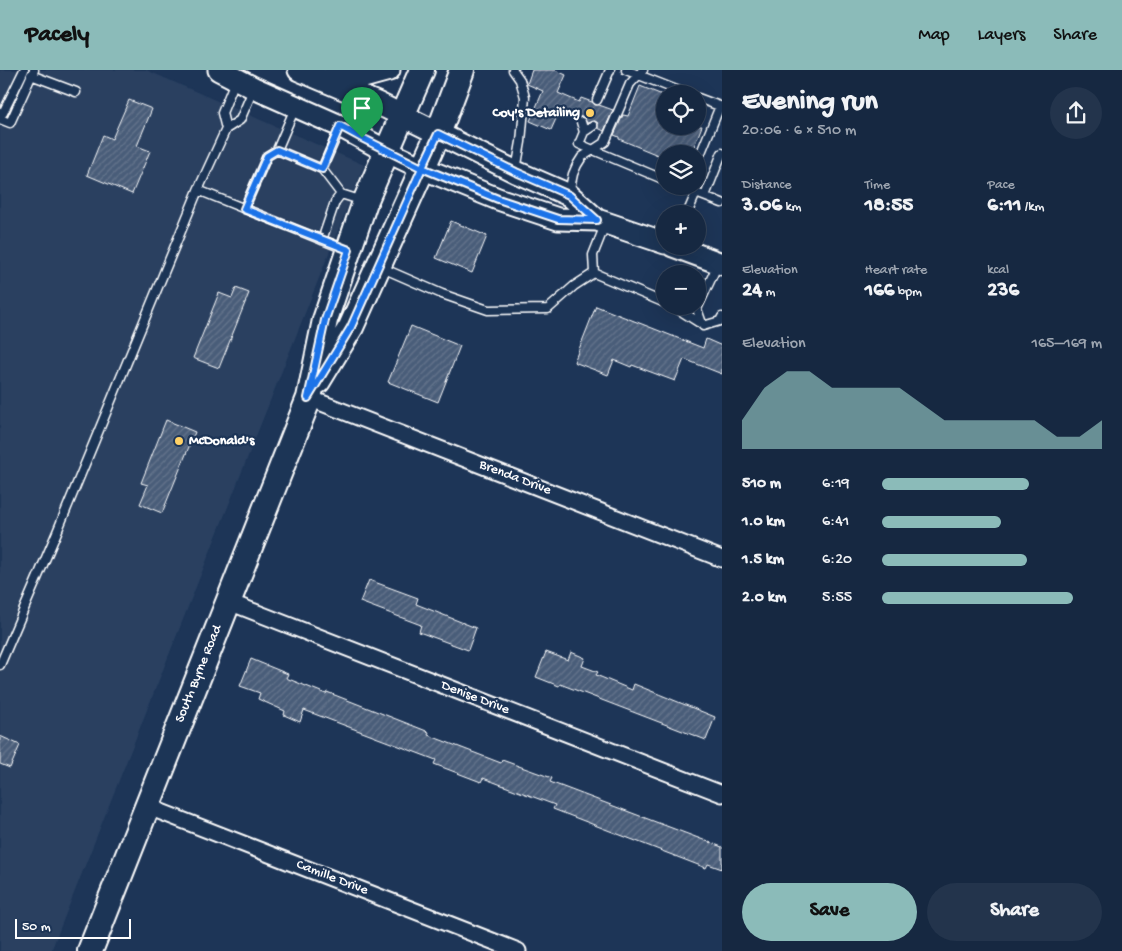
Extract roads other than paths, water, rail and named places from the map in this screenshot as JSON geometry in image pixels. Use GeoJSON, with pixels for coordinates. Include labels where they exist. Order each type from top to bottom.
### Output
{"type":"FeatureCollection","features":[{"type":"Feature","properties":{"kind":"main road"},"geometry":{"type":"LineString","coordinates":[[307,74],[356,79],[389,70]]}},
{"type":"Feature","properties":{"kind":"main road","name":"South Byrne Road"},"geometry":{"type":"LineString","coordinates":[[90,951],[308,398],[325,320],[365,202],[422,70]]}},
{"type":"Feature","properties":{"kind":"main road","name":"South Byrne Road"},"geometry":{"type":"LineString","coordinates":[[308,398],[351,327],[438,134],[462,70]]}},
{"type":"Feature","properties":{"kind":"main road"},"geometry":{"type":"LineString","coordinates":[[307,74],[377,102],[516,172],[569,195],[601,222]]}},
{"type":"Feature","properties":{"kind":"main road"},"geometry":{"type":"LineString","coordinates":[[236,79],[340,126],[422,168],[498,199],[558,219],[601,222],[656,240]]}},
{"type":"Feature","properties":{"kind":"main road"},"geometry":{"type":"LineString","coordinates":[[698,255],[720,263]]}},
{"type":"Feature","properties":{"kind":"street","name":"Brenda Drive"},"geometry":{"type":"LineString","coordinates":[[308,398],[722,558]]}},
{"type":"Feature","properties":{"kind":"street","name":"Denise Drive"},"geometry":{"type":"LineString","coordinates":[[229,602],[722,794]]}},
{"type":"Feature","properties":{"kind":"street","name":"Camille Drive"},"geometry":{"type":"LineString","coordinates":[[146,806],[518,951]]}},
{"type":"Feature","properties":{"kind":"lane"},"geometry":{"type":"LineString","coordinates":[[0,112],[3,113],[24,70]]}},
{"type":"Feature","properties":{"kind":"lane"},"geometry":{"type":"LineString","coordinates":[[513,70],[520,80],[525,97],[516,172]]}},
{"type":"Feature","properties":{"kind":"lane"},"geometry":{"type":"LineString","coordinates":[[596,102],[610,70]]}},
{"type":"Feature","properties":{"kind":"lane"},"geometry":{"type":"LineString","coordinates":[[626,70],[641,72],[668,85]]}},
{"type":"Feature","properties":{"kind":"lane"},"geometry":{"type":"LineString","coordinates":[[569,195],[573,174],[577,165],[582,157],[605,142],[630,84],[641,72]]}},
{"type":"Feature","properties":{"kind":"lane"},"geometry":{"type":"LineString","coordinates":[[0,119],[10,123],[32,73],[76,92]]}},
{"type":"Feature","properties":{"kind":"lane"},"geometry":{"type":"LineString","coordinates":[[226,129],[222,113],[236,79]]}},
{"type":"Feature","properties":{"kind":"lane"},"geometry":{"type":"LineString","coordinates":[[0,665],[198,190],[226,129],[240,120],[236,79]]}},
{"type":"Feature","properties":{"kind":"lane"},"geometry":{"type":"LineString","coordinates":[[705,145],[721,107],[706,101]]}},
{"type":"Feature","properties":{"kind":"lane"},"geometry":{"type":"LineString","coordinates":[[244,209],[267,156],[277,150],[296,106]]}},
{"type":"Feature","properties":{"kind":"lane"},"geometry":{"type":"LineString","coordinates":[[582,122],[584,132]]}},
{"type":"Feature","properties":{"kind":"lane"},"geometry":{"type":"LineString","coordinates":[[322,169],[340,126]]}},
{"type":"Feature","properties":{"kind":"lane"},"geometry":{"type":"LineString","coordinates":[[593,126],[584,132],[579,144],[656,176]]}},
{"type":"Feature","properties":{"kind":"lane"},"geometry":{"type":"LineString","coordinates":[[277,150],[322,169],[341,194],[365,202]]}},
{"type":"Feature","properties":{"kind":"lane"},"geometry":{"type":"LineString","coordinates":[[722,153],[705,196],[722,203]]}},
{"type":"Feature","properties":{"kind":"lane"},"geometry":{"type":"LineString","coordinates":[[198,190],[349,250]]}},
{"type":"Feature","properties":{"kind":"lane"},"geometry":{"type":"LineString","coordinates":[[322,240],[335,202],[341,194]]}},
{"type":"Feature","properties":{"kind":"lane"},"geometry":{"type":"LineString","coordinates":[[594,273],[593,255],[601,222]]}},
{"type":"Feature","properties":{"kind":"lane"},"geometry":{"type":"LineString","coordinates":[[703,326],[697,309],[720,263]]}},
{"type":"Feature","properties":{"kind":"lane"},"geometry":{"type":"LineString","coordinates":[[378,266],[442,294],[488,310],[548,309],[574,286],[594,273]]}},
{"type":"Feature","properties":{"kind":"lane"},"geometry":{"type":"LineString","coordinates":[[594,273],[656,299]]}},
{"type":"Feature","properties":{"kind":"lane"},"geometry":{"type":"LineString","coordinates":[[686,315],[703,326]]}},
{"type":"Feature","properties":{"kind":"lane"},"geometry":{"type":"LineString","coordinates":[[703,326],[720,320],[722,317]]}},
{"type":"Feature","properties":{"kind":"place","name":"Coy's Detailing"},"geometry":{"type":"Point","coordinates":[590,113]}},
{"type":"Feature","properties":{"kind":"place","name":"McDonald's"},"geometry":{"type":"Point","coordinates":[179,441]}}]}
